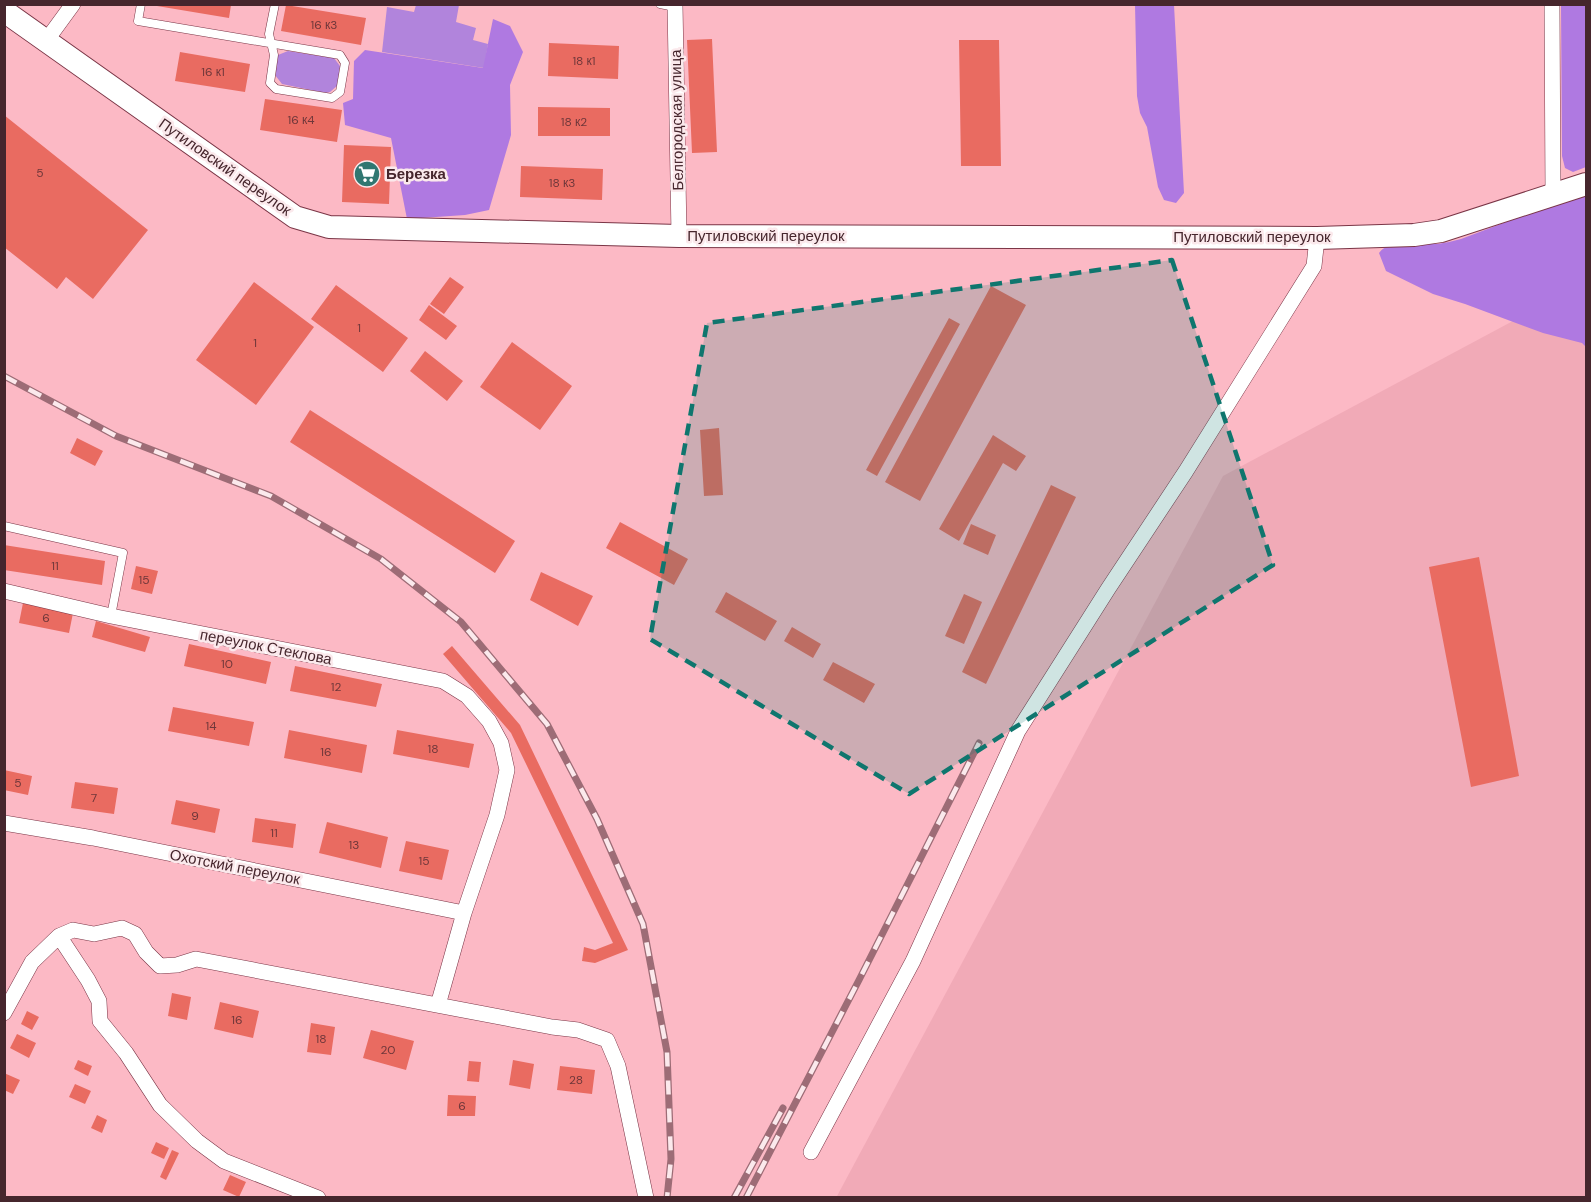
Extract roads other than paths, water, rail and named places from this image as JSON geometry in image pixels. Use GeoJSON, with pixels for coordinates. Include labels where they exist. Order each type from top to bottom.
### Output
{"type":"FeatureCollection","features":[{"type":"Feature","properties":{"kind":"main road","name":"Путиловский переулок"},"geometry":{"type":"LineString","coordinates":[[4,11],[295,217],[329,227],[679,236],[1317,238],[1414,235],[1441,231],[1587,184]]}},
{"type":"Feature","properties":{"kind":"street"},"geometry":{"type":"LineString","coordinates":[[46,40],[73,4]]}},
{"type":"Feature","properties":{"kind":"street"},"geometry":{"type":"LineString","coordinates":[[1552,4],[1553,196]]}},
{"type":"Feature","properties":{"kind":"street","name":"Белгородская улица"},"geometry":{"type":"LineString","coordinates":[[670,6],[679,236]]}},
{"type":"Feature","properties":{"kind":"street"},"geometry":{"type":"LineString","coordinates":[[811,1152],[913,961],[1018,731],[1314,266],[1317,238]]}},
{"type":"Feature","properties":{"kind":"street","name":"переулок Стеклова"},"geometry":{"type":"LineString","coordinates":[[4,591],[111,616],[443,681],[467,696],[489,721],[501,743],[507,770],[488,844],[464,913],[438,1005]]}},
{"type":"Feature","properties":{"kind":"street","name":"Охотский переулок"},"geometry":{"type":"LineString","coordinates":[[4,823],[93,838],[464,913]]}},
{"type":"Feature","properties":{"kind":"street"},"geometry":{"type":"LineString","coordinates":[[4,1013],[32,962],[59,936],[73,930],[94,934],[122,928],[135,934],[146,952],[160,966],[177,965],[196,959],[552,1027],[578,1030],[608,1040],[618,1066],[646,1197]]}},
{"type":"Feature","properties":{"kind":"street"},"geometry":{"type":"LineString","coordinates":[[59,936],[99,1001],[100,1021],[126,1053],[160,1106],[197,1141],[224,1161],[318,1197]]}},
{"type":"Feature","properties":{"kind":"lane"},"geometry":{"type":"LineString","coordinates":[[141,4],[138,21],[272,44],[340,55],[345,63],[340,92],[332,99],[276,89],[270,82],[274,55],[272,44],[269,34],[275,4]]}},
{"type":"Feature","properties":{"kind":"lane"},"geometry":{"type":"LineString","coordinates":[[4,526],[123,553],[111,616]]}},
{"type":"Feature","properties":{"kind":"railway"},"geometry":{"type":"LineString","coordinates":[[4,376],[116,436],[271,496],[381,559],[461,622],[547,724],[597,819],[643,924],[667,1052],[671,1159],[667,1198]]}},
{"type":"Feature","properties":{"kind":"railway"},"geometry":{"type":"LineString","coordinates":[[746,1198],[979,743]]}},
{"type":"Feature","properties":{"kind":"railway"},"geometry":{"type":"LineString","coordinates":[[734,1198],[783,1108]]}},
{"type":"Feature","properties":{"kind":"place","name":"Березка"},"geometry":{"type":"Point","coordinates":[367,174]}}]}
